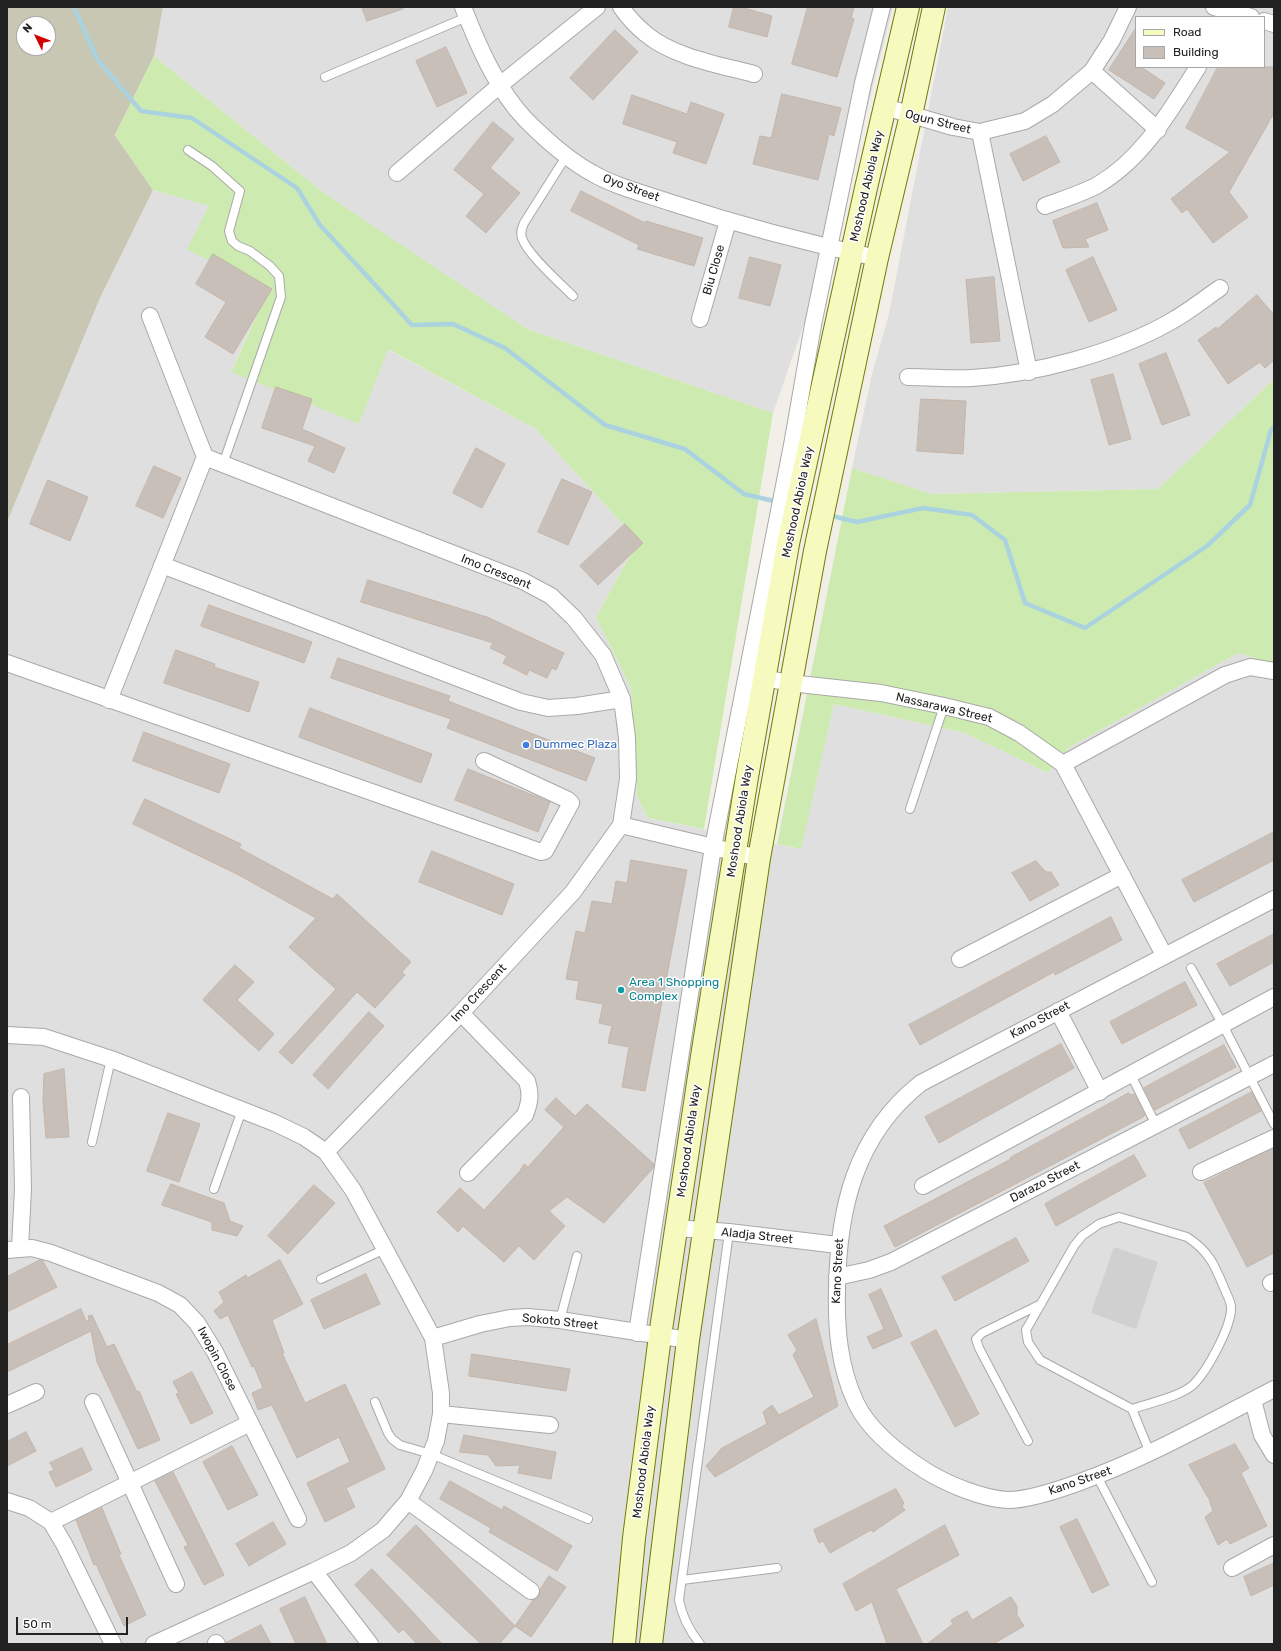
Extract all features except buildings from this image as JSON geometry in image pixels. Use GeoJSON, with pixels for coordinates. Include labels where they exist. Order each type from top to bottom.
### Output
{"type":"FeatureCollection","features":[{"type":"Feature","properties":{"kind":"main road","name":"Moshood Abiola Way"},"geometry":{"type":"LineString","coordinates":[[624,1644],[634,1538],[660,1336],[735,853],[764,678],[788,544],[908,7]]}},
{"type":"Feature","properties":{"kind":"main road","name":"Moshood Abiola Way"},"geometry":{"type":"LineString","coordinates":[[651,1644],[688,1340],[759,858],[815,551],[877,258],[911,115],[934,7]]}},
{"type":"Feature","properties":{"kind":"street"},"geometry":{"type":"LineString","coordinates":[[397,173],[500,85],[597,7]]}},
{"type":"Feature","properties":{"kind":"street"},"geometry":{"type":"LineString","coordinates":[[621,7],[647,35],[664,46],[700,59],[754,74]]}},
{"type":"Feature","properties":{"kind":"street"},"geometry":{"type":"LineString","coordinates":[[637,1333],[713,847],[829,247],[863,83],[882,7]]}},
{"type":"Feature","properties":{"kind":"street","name":"Ogun Street"},"geometry":{"type":"LineString","coordinates":[[885,108],[980,132],[1025,121],[1054,104],[1092,71],[1112,40],[1128,7]]}},
{"type":"Feature","properties":{"kind":"street"},"geometry":{"type":"LineString","coordinates":[[1214,7],[1247,16]]}},
{"type":"Feature","properties":{"kind":"street","name":"Oyo Street"},"geometry":{"type":"LineString","coordinates":[[465,12],[478,46],[500,85],[526,119],[567,155],[592,173],[624,187],[728,221],[877,258]]}},
{"type":"Feature","properties":{"kind":"street"},"geometry":{"type":"LineString","coordinates":[[1045,206],[1096,186],[1131,160],[1158,130],[1197,68]]}},
{"type":"Feature","properties":{"kind":"street"},"geometry":{"type":"LineString","coordinates":[[1092,71],[1158,130]]}},
{"type":"Feature","properties":{"kind":"street"},"geometry":{"type":"LineString","coordinates":[[980,132],[1029,372]]}},
{"type":"Feature","properties":{"kind":"street","name":"Biu Close"},"geometry":{"type":"LineString","coordinates":[[700,319],[728,221]]}},
{"type":"Feature","properties":{"kind":"street"},"geometry":{"type":"LineString","coordinates":[[908,377],[972,378],[1029,372],[1072,361],[1121,344],[1170,322],[1220,288]]}},
{"type":"Feature","properties":{"kind":"street"},"geometry":{"type":"LineString","coordinates":[[109,700],[205,457],[150,316]]}},
{"type":"Feature","properties":{"kind":"street","name":"Imo Crescent"},"geometry":{"type":"LineString","coordinates":[[205,457],[523,581],[551,596],[590,636],[603,655],[622,699],[627,738],[628,779],[621,825],[573,892],[461,1013],[326,1152]]}},
{"type":"Feature","properties":{"kind":"street"},"geometry":{"type":"LineString","coordinates":[[162,565],[521,702],[548,708],[577,706],[622,699]]}},
{"type":"Feature","properties":{"kind":"street"},"geometry":{"type":"LineString","coordinates":[[7,663],[541,852],[545,851],[571,803],[568,800],[484,761]]}},
{"type":"Feature","properties":{"kind":"street"},"geometry":{"type":"LineString","coordinates":[[1063,764],[1225,675],[1250,667],[1274,671]]}},
{"type":"Feature","properties":{"kind":"street","name":"Nassarawa Street"},"geometry":{"type":"LineString","coordinates":[[764,678],[790,683],[881,693],[989,717],[1006,725],[1063,764],[1164,955]]}},
{"type":"Feature","properties":{"kind":"street"},"geometry":{"type":"LineString","coordinates":[[621,825],[759,858]]}},
{"type":"Feature","properties":{"kind":"street"},"geometry":{"type":"LineString","coordinates":[[960,960],[1122,875]]}},
{"type":"Feature","properties":{"kind":"street","name":"Kano Street"},"geometry":{"type":"LineString","coordinates":[[1274,900],[1164,955],[921,1083],[902,1098],[871,1140],[858,1165],[850,1189],[838,1245],[836,1325],[842,1363],[856,1403],[879,1435],[907,1459],[939,1479],[976,1493],[1008,1500],[1053,1492],[1124,1466],[1274,1389]]}},
{"type":"Feature","properties":{"kind":"street"},"geometry":{"type":"LineString","coordinates":[[923,1186],[1274,997]]}},
{"type":"Feature","properties":{"kind":"street"},"geometry":{"type":"LineString","coordinates":[[1058,1011],[1100,1092]]}},
{"type":"Feature","properties":{"kind":"street"},"geometry":{"type":"LineString","coordinates":[[461,1013],[498,1049],[527,1081],[530,1092],[530,1103],[525,1115],[468,1173]]}},
{"type":"Feature","properties":{"kind":"street"},"geometry":{"type":"LineString","coordinates":[[7,1035],[44,1037],[111,1059],[275,1123],[304,1137],[326,1152],[353,1190],[433,1338],[441,1393],[436,1441],[424,1472],[408,1501],[383,1530],[351,1553],[154,1644]]}},
{"type":"Feature","properties":{"kind":"street","name":"Darazo Street"},"geometry":{"type":"LineString","coordinates":[[837,1277],[869,1270],[891,1262],[1274,1064]]}},
{"type":"Feature","properties":{"kind":"street"},"geometry":{"type":"LineString","coordinates":[[14,1249],[23,1189],[21,1097]]}},
{"type":"Feature","properties":{"kind":"street"},"geometry":{"type":"LineString","coordinates":[[1201,1172],[1274,1138]]}},
{"type":"Feature","properties":{"kind":"street","name":"Aladja Street"},"geometry":{"type":"LineString","coordinates":[[676,1228],[729,1232],[838,1245]]}},
{"type":"Feature","properties":{"kind":"street","name":"Iwopin Close"},"geometry":{"type":"LineString","coordinates":[[14,1249],[32,1248],[52,1253],[158,1293],[180,1305],[197,1323],[215,1352],[298,1519]]}},
{"type":"Feature","properties":{"kind":"street","name":"Sokoto Street"},"geometry":{"type":"LineString","coordinates":[[433,1338],[480,1324],[510,1318],[560,1320],[688,1340]]}},
{"type":"Feature","properties":{"kind":"street"},"geometry":{"type":"LineString","coordinates":[[7,1406],[36,1392]]}},
{"type":"Feature","properties":{"kind":"street"},"geometry":{"type":"LineString","coordinates":[[1253,1400],[1262,1435],[1274,1455]]}},
{"type":"Feature","properties":{"kind":"street"},"geometry":{"type":"LineString","coordinates":[[93,1402],[128,1483],[176,1584]]}},
{"type":"Feature","properties":{"kind":"street"},"geometry":{"type":"LineString","coordinates":[[440,1414],[550,1425]]}},
{"type":"Feature","properties":{"kind":"street"},"geometry":{"type":"LineString","coordinates":[[51,1522],[250,1423]]}},
{"type":"Feature","properties":{"kind":"street"},"geometry":{"type":"LineString","coordinates":[[408,1501],[531,1592]]}},
{"type":"Feature","properties":{"kind":"street"},"geometry":{"type":"LineString","coordinates":[[7,1502],[29,1508],[51,1522],[64,1544],[113,1644]]}},
{"type":"Feature","properties":{"kind":"street"},"geometry":{"type":"LineString","coordinates":[[1232,1568],[1274,1545]]}},
{"type":"Feature","properties":{"kind":"street"},"geometry":{"type":"LineString","coordinates":[[314,1571],[370,1644]]}},
{"type":"Feature","properties":{"kind":"lane"},"geometry":{"type":"LineString","coordinates":[[326,77],[465,12]]}},
{"type":"Feature","properties":{"kind":"lane"},"geometry":{"type":"LineString","coordinates":[[188,150],[212,166],[240,191],[229,231],[232,241],[238,246],[250,251],[270,266],[280,276],[281,297],[223,464]]}},
{"type":"Feature","properties":{"kind":"lane"},"geometry":{"type":"LineString","coordinates":[[567,155],[521,230],[522,237],[539,260],[573,296]]}},
{"type":"Feature","properties":{"kind":"lane"},"geometry":{"type":"LineString","coordinates":[[910,810],[944,706]]}},
{"type":"Feature","properties":{"kind":"lane"},"geometry":{"type":"LineString","coordinates":[[1191,968],[1223,1025],[1274,1124]]}},
{"type":"Feature","properties":{"kind":"lane"},"geometry":{"type":"LineString","coordinates":[[92,1142],[111,1059]]}},
{"type":"Feature","properties":{"kind":"lane"},"geometry":{"type":"LineString","coordinates":[[1131,1075],[1156,1124]]}},
{"type":"Feature","properties":{"kind":"lane"},"geometry":{"type":"LineString","coordinates":[[214,1189],[242,1110]]}},
{"type":"Feature","properties":{"kind":"lane"},"geometry":{"type":"LineString","coordinates":[[1132,1409],[1186,1390],[1194,1384],[1203,1374],[1222,1336],[1230,1318],[1231,1306],[1215,1265],[1206,1251],[1187,1237],[1119,1217],[1099,1224],[1082,1236],[1074,1246],[1026,1330],[1028,1342],[1040,1360],[1132,1409],[1150,1453]]}},
{"type":"Feature","properties":{"kind":"lane"},"geometry":{"type":"LineString","coordinates":[[700,1644],[690,1632],[682,1616],[679,1600],[729,1232]]}},
{"type":"Feature","properties":{"kind":"lane"},"geometry":{"type":"LineString","coordinates":[[321,1279],[385,1249]]}},
{"type":"Feature","properties":{"kind":"lane"},"geometry":{"type":"LineString","coordinates":[[560,1320],[577,1256]]}},
{"type":"Feature","properties":{"kind":"lane"},"geometry":{"type":"LineString","coordinates":[[1028,1441],[979,1348],[976,1339],[982,1333],[1041,1304]]}},
{"type":"Feature","properties":{"kind":"lane"},"geometry":{"type":"LineString","coordinates":[[375,1402],[392,1439],[400,1445],[431,1454],[588,1520]]}},
{"type":"Feature","properties":{"kind":"lane"},"geometry":{"type":"LineString","coordinates":[[1097,1476],[1152,1582]]}},
{"type":"Feature","properties":{"kind":"lane"},"geometry":{"type":"LineString","coordinates":[[682,1580],[777,1568]]}},
{"type":"Feature","properties":{"kind":"shaded area"},"geometry":{"type":"Polygon","coordinates":[[[7,7],[163,7],[154,56],[115,135],[153,190],[100,298],[7,522],[7,7]]]}},
{"type":"Feature","properties":{"kind":"shaded area"},"geometry":{"type":"Polygon","coordinates":[[[163,7],[893,7],[836,232],[773,413],[527,329],[324,193],[154,56],[163,7]]]}},
{"type":"Feature","properties":{"kind":"shaded area"},"geometry":{"type":"Polygon","coordinates":[[[948,7],[1274,7],[1274,379],[1158,489],[930,494],[852,468],[872,374],[889,314],[948,7]]]}},
{"type":"Feature","properties":{"kind":"shaded area"},"geometry":{"type":"Polygon","coordinates":[[[153,190],[209,206],[268,291],[231,371],[387,349],[536,429],[638,541],[596,617],[631,688],[637,796],[648,818],[800,849],[834,704],[965,733],[1048,773],[1070,747],[1238,653],[1274,664],[1274,1642],[1267,1644],[7,1644],[7,522],[100,298],[153,190]]]}},
{"type":"Feature","properties":{"kind":"shaded area"},"geometry":{"type":"Polygon","coordinates":[[[1114,1247],[1158,1262],[1136,1329],[1091,1313],[1114,1247]]]}},
{"type":"Feature","properties":{"kind":"green space"},"geometry":{"type":"Polygon","coordinates":[[[154,56],[324,193],[527,329],[773,413],[704,829],[648,818],[637,796],[631,688],[596,617],[638,541],[536,429],[388,349],[359,424],[231,372],[268,291],[187,249],[209,206],[153,190],[115,135],[154,56]]]}},
{"type":"Feature","properties":{"kind":"green space"},"geometry":{"type":"Polygon","coordinates":[[[1274,379],[1274,664],[1238,653],[1070,747],[1048,773],[965,733],[834,704],[801,849],[777,844],[852,468],[931,494],[1158,489],[1274,379]]]}},
{"type":"Feature","properties":{"kind":"waterway"},"geometry":{"type":"LineString","coordinates":[[74,7],[97,59],[141,111],[192,118],[297,188],[320,225],[412,325],[453,324],[505,348],[605,425],[685,449],[744,494],[778,502]]}},
{"type":"Feature","properties":{"kind":"waterway"},"geometry":{"type":"LineString","coordinates":[[828,515],[857,522],[923,508],[972,515],[1005,540],[1025,603],[1085,628],[1207,546],[1250,505],[1271,430],[1274,427]]}},
{"type":"Feature","properties":{"kind":"place","name":"Dummec Plaza"},"geometry":{"type":"Point","coordinates":[526,745]}},
{"type":"Feature","properties":{"kind":"place","name":"Area 1 Shopping Complex"},"geometry":{"type":"Point","coordinates":[621,990]}}]}
